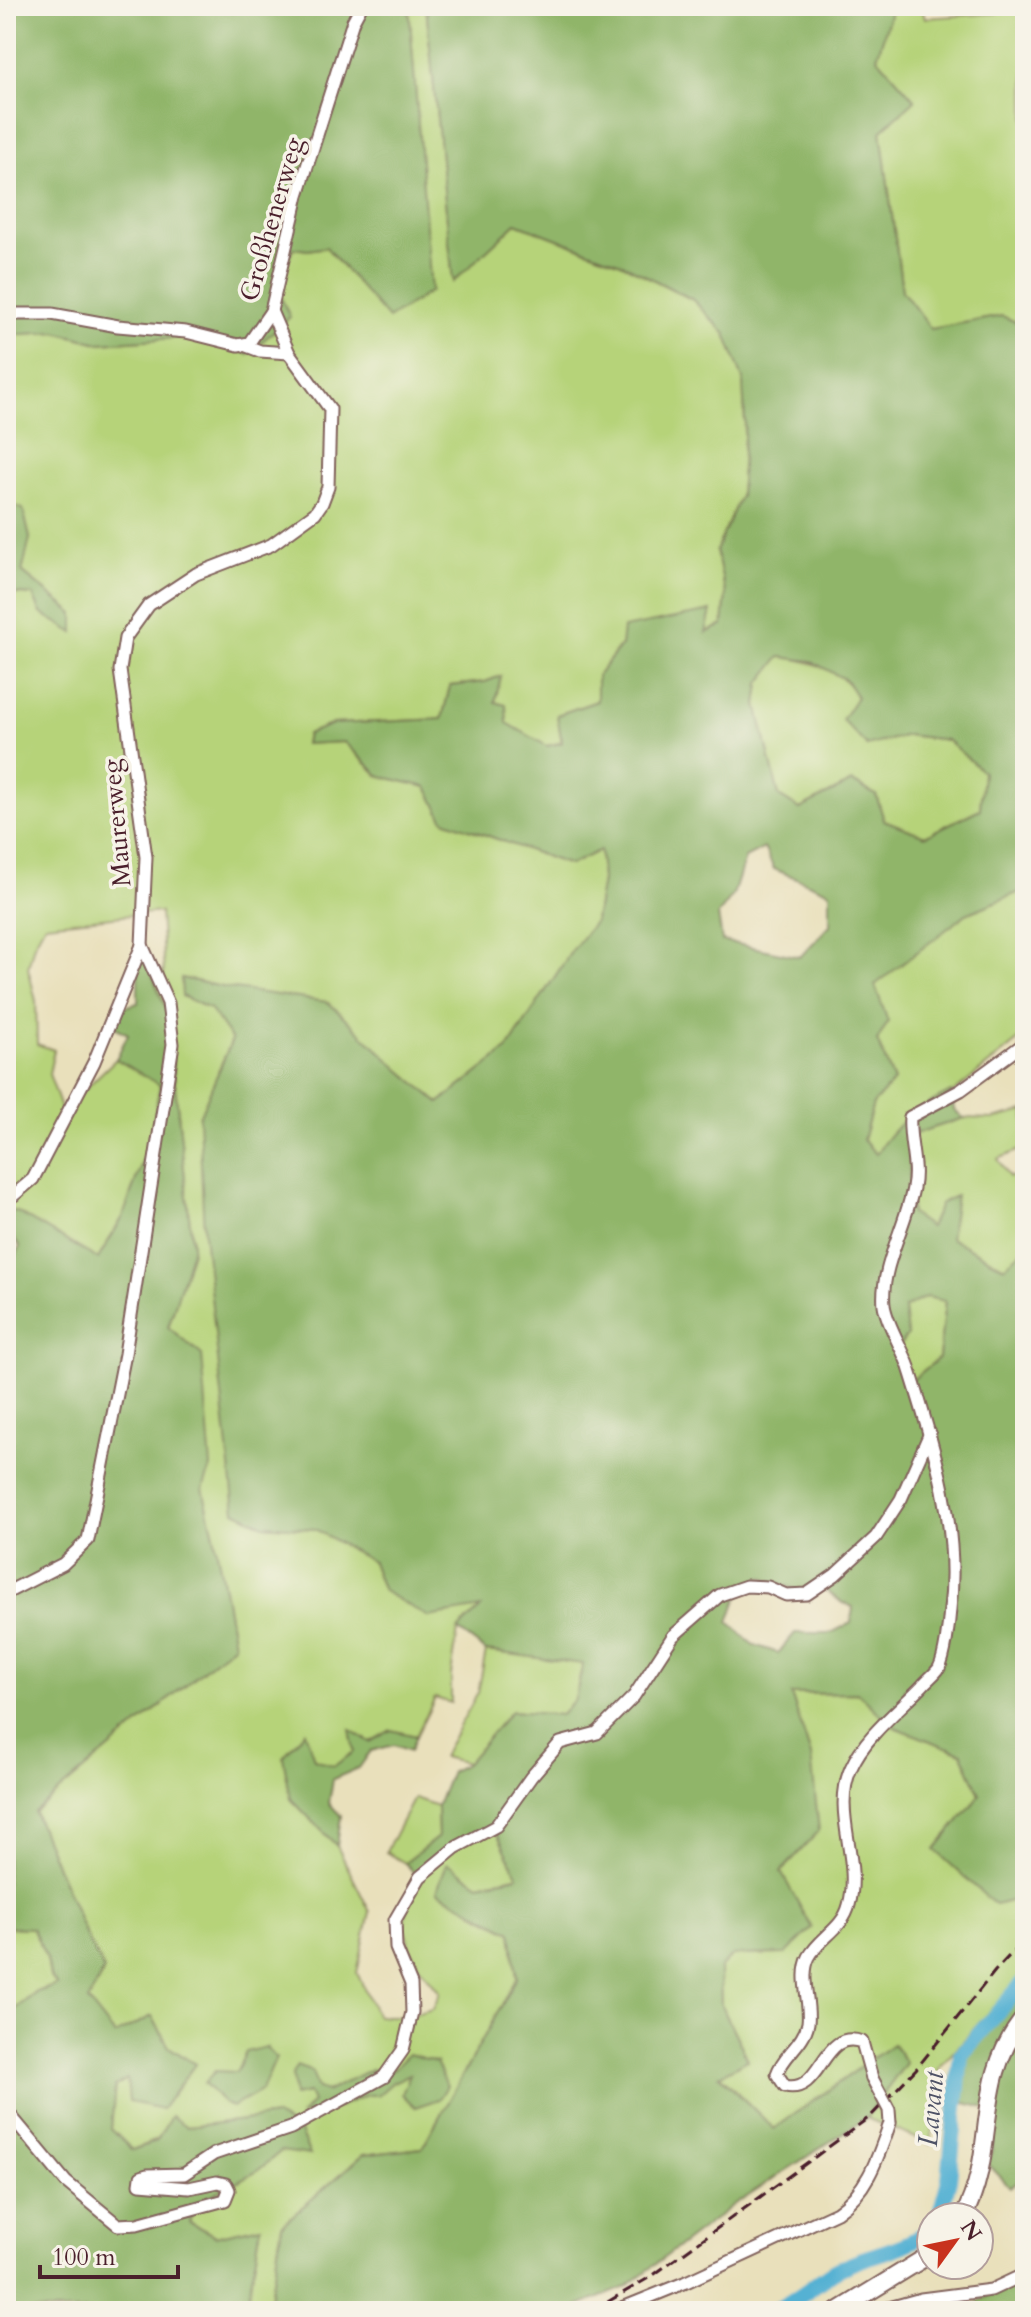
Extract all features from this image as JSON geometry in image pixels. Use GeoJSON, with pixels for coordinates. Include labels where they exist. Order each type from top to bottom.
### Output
{"type":"FeatureCollection","features":[{"type":"Feature","properties":{"kind":"main road"},"geometry":{"type":"LineString","coordinates":[[969,2201],[980,2170],[992,2081],[998,2061],[1003,2048],[1025,2017]]}},
{"type":"Feature","properties":{"kind":"main road"},"geometry":{"type":"LineString","coordinates":[[838,2311],[915,2264]]}},
{"type":"Feature","properties":{"kind":"street","name":"Großhenerweg"},"geometry":{"type":"LineString","coordinates":[[244,345],[253,339],[271,311],[298,195],[353,21],[361,6]]}},
{"type":"Feature","properties":{"kind":"street","name":"Maurerweg"},"geometry":{"type":"LineString","coordinates":[[6,1593],[63,1564],[88,1540],[125,1354],[173,1044],[168,1003],[142,945],[146,857],[120,670],[125,638],[149,605],[196,574],[271,545],[315,513],[328,487],[330,409],[289,353],[271,311]]}},
{"type":"Feature","properties":{"kind":"street"},"geometry":{"type":"LineString","coordinates":[[6,314],[52,314],[118,326],[186,332],[260,351],[289,353]]}},
{"type":"Feature","properties":{"kind":"street"},"geometry":{"type":"LineString","coordinates":[[6,1195],[14,1195],[33,1179],[94,1062],[142,945]]}},
{"type":"Feature","properties":{"kind":"street"},"geometry":{"type":"LineString","coordinates":[[615,2311],[684,2283],[837,2212],[852,2202],[864,2186],[890,2123],[889,2110],[872,2078],[862,2042],[851,2038],[841,2040],[806,2083],[793,2088],[785,2086],[777,2074],[799,2043],[808,2023],[806,1971],[809,1958],[840,1925],[849,1905],[852,1885],[844,1823],[850,1771],[859,1752],[940,1667],[950,1609],[953,1570],[946,1507],[930,1433],[907,1361],[884,1307],[885,1276],[913,1187],[914,1153],[908,1135],[910,1117],[961,1090],[1025,1043]]}},
{"type":"Feature","properties":{"kind":"street"},"geometry":{"type":"LineString","coordinates":[[6,2110],[66,2182],[118,2225],[137,2224],[225,2200],[229,2190],[226,2184],[217,2182],[189,2188],[140,2184],[141,2177],[184,2174],[214,2154],[291,2128],[384,2077],[403,2050],[412,2012],[411,1984],[396,1948],[395,1920],[420,1877],[455,1848],[496,1826],[560,1743],[597,1733],[634,1696],[673,1636],[720,1595],[746,1586],[768,1587],[786,1595],[807,1594],[835,1575],[876,1537],[901,1499],[930,1433]]}},
{"type":"Feature","properties":{"kind":"street"},"geometry":{"type":"LineString","coordinates":[[878,2311],[921,2299],[991,2290],[1025,2274]]}},
{"type":"Feature","properties":{"kind":"green space"},"geometry":{"type":"Polygon","coordinates":[[[6,6],[409,6],[431,291],[388,319],[326,247],[308,250],[293,248],[277,289],[290,317],[248,354],[189,337],[99,343],[56,332],[6,335],[6,6]]]}},
{"type":"Feature","properties":{"kind":"green space"},"geometry":{"type":"Polygon","coordinates":[[[409,6],[426,6],[453,281],[516,223],[621,263],[693,300],[726,334],[743,379],[745,423],[740,496],[716,551],[726,594],[723,625],[705,633],[710,611],[621,645],[597,676],[597,701],[557,715],[562,742],[547,746],[507,723],[495,703],[500,676],[485,682],[450,686],[442,719],[333,724],[307,734],[305,744],[344,742],[379,776],[427,787],[444,820],[569,865],[600,850],[602,880],[595,921],[507,1050],[439,1103],[399,1069],[227,988],[182,978],[182,996],[210,1009],[232,1040],[218,1071],[264,1525],[315,1529],[372,1562],[383,1591],[483,1608],[458,1630],[451,1675],[451,1703],[435,1698],[416,1736],[391,1730],[370,1742],[351,1730],[354,1752],[333,1767],[314,1759],[305,1732],[291,1799],[337,1846],[370,1912],[357,1973],[377,2016],[406,2016],[433,2009],[440,1992],[415,1961],[405,1931],[407,1900],[414,1873],[462,1838],[495,1829],[519,1875],[479,1884],[447,1863],[474,1913],[511,1932],[517,1978],[422,2148],[363,2155],[282,2225],[268,2311],[246,2311],[261,2226],[215,2236],[189,2222],[196,2203],[256,2172],[281,2151],[276,2116],[187,2127],[132,2150],[111,2129],[114,2086],[127,2079],[162,2109],[195,2064],[169,2047],[152,2016],[115,2035],[88,2001],[104,1970],[87,1938],[34,1812],[234,1644],[203,1489],[211,1467],[168,1328],[192,1243],[167,1011],[147,962],[164,974],[160,912],[45,924],[34,944],[28,968],[36,1001],[37,1044],[54,1050],[49,1074],[62,1111],[116,1059],[160,1084],[151,1136],[123,1217],[98,1259],[17,1212],[6,1210],[6,593],[33,595],[41,613],[74,632],[74,614],[22,572],[30,538],[23,510],[6,503],[6,335],[56,332],[99,343],[189,337],[277,290],[292,248],[308,250],[326,247],[388,318],[430,291],[409,6]]]}},
{"type":"Feature","properties":{"kind":"green space"},"geometry":{"type":"Polygon","coordinates":[[[426,6],[889,6],[890,15],[877,57],[915,100],[881,131],[902,291],[931,329],[1002,316],[1025,326],[1025,892],[966,914],[875,985],[888,1022],[877,1041],[894,1081],[873,1104],[863,1140],[876,1154],[908,1117],[951,1092],[954,1110],[964,1118],[908,1136],[911,1214],[930,1227],[941,1203],[956,1196],[950,1238],[1004,1267],[1025,1249],[1025,1897],[995,1905],[935,1850],[980,1795],[962,1753],[892,1726],[858,1693],[791,1694],[811,1756],[819,1831],[781,1872],[812,1928],[786,1954],[733,1955],[720,1968],[721,2005],[748,2060],[719,2075],[774,2129],[893,2044],[906,2063],[866,2118],[733,2205],[626,2287],[568,2311],[268,2311],[282,2225],[363,2155],[422,2148],[517,1978],[511,1932],[437,1891],[447,1863],[479,1884],[518,1876],[495,1829],[462,1838],[414,1873],[405,1863],[438,1837],[437,1806],[451,1771],[467,1763],[511,1711],[561,1715],[575,1699],[583,1664],[486,1651],[458,1630],[481,1608],[429,1617],[383,1591],[372,1562],[315,1529],[264,1525],[235,1511],[204,1234],[199,1117],[232,1040],[210,1009],[182,996],[181,978],[227,988],[328,1002],[439,1103],[507,1050],[595,921],[602,880],[600,850],[570,865],[444,820],[427,787],[380,776],[344,742],[305,744],[307,734],[333,724],[442,719],[450,686],[485,682],[501,676],[495,702],[506,705],[507,723],[547,746],[562,743],[557,715],[597,701],[597,676],[621,646],[623,628],[711,611],[706,633],[723,625],[726,594],[716,551],[740,496],[745,423],[743,379],[726,334],[692,299],[621,263],[516,223],[453,282],[426,6]],[[780,657],[760,683],[757,705],[779,796],[800,809],[852,782],[876,795],[884,820],[925,836],[980,809],[983,772],[947,740],[907,735],[867,746],[842,720],[857,697],[846,680],[811,661],[780,657]],[[764,848],[745,858],[733,895],[718,915],[722,941],[800,957],[830,925],[830,892],[774,869],[764,848]],[[926,1297],[904,1308],[907,1335],[894,1354],[906,1385],[939,1358],[945,1301],[926,1297]],[[762,1577],[737,1599],[729,1622],[752,1644],[778,1653],[795,1633],[831,1633],[851,1623],[853,1607],[823,1588],[799,1591],[762,1577]]]}},
{"type":"Feature","properties":{"kind":"green space"},"geometry":{"type":"Polygon","coordinates":[[[889,6],[921,6],[925,18],[998,13],[999,6],[1025,6],[1025,326],[1002,316],[931,329],[902,291],[881,131],[877,57],[890,15],[889,6]]]}},
{"type":"Feature","properties":{"kind":"green space"},"geometry":{"type":"Polygon","coordinates":[[[6,503],[23,509],[30,538],[22,572],[74,614],[74,633],[41,613],[33,595],[6,593],[6,503]]]}},
{"type":"Feature","properties":{"kind":"green space"},"geometry":{"type":"Polygon","coordinates":[[[780,656],[824,667],[850,686],[860,707],[866,746],[907,735],[947,740],[984,772],[980,809],[925,836],[884,820],[876,795],[852,782],[800,809],[779,796],[757,705],[760,683],[780,656]]]}},
{"type":"Feature","properties":{"kind":"green space"},"geometry":{"type":"Polygon","coordinates":[[[1025,892],[1025,1035],[876,1155],[863,1140],[873,1104],[894,1081],[877,1041],[887,1022],[874,985],[966,914],[1025,892]]]}},
{"type":"Feature","properties":{"kind":"green space"},"geometry":{"type":"Polygon","coordinates":[[[138,955],[147,962],[167,1011],[192,1243],[168,1327],[202,1355],[211,1467],[203,1489],[234,1644],[34,1812],[87,1938],[104,1970],[88,2001],[115,2035],[152,2016],[169,2047],[195,2064],[162,2109],[129,2102],[127,2079],[115,2086],[111,2129],[132,2150],[157,2141],[171,2116],[187,2127],[276,2116],[300,2132],[310,2155],[281,2151],[256,2172],[196,2203],[189,2222],[215,2236],[261,2226],[246,2311],[6,2311],[6,2016],[37,1992],[57,1985],[50,1976],[47,1959],[32,1928],[6,1927],[6,1281],[20,1246],[6,1230],[6,1210],[17,1212],[98,1259],[123,1217],[151,1136],[160,1085],[116,1059],[128,1034],[115,1027],[120,1008],[138,1003],[138,955]]]}},
{"type":"Feature","properties":{"kind":"green space"},"geometry":{"type":"Polygon","coordinates":[[[1025,1111],[1025,1148],[998,1159],[1009,1177],[1025,1177],[1025,1249],[1005,1267],[930,1228],[911,1214],[908,1136],[964,1118],[993,1119],[1025,1111]]]}},
{"type":"Feature","properties":{"kind":"green space"},"geometry":{"type":"Polygon","coordinates":[[[926,1296],[945,1301],[939,1358],[906,1385],[894,1354],[907,1335],[903,1308],[926,1296]]]}},
{"type":"Feature","properties":{"kind":"green space"},"geometry":{"type":"Polygon","coordinates":[[[486,1651],[583,1663],[575,1699],[561,1715],[511,1711],[467,1763],[442,1757],[478,1693],[486,1651]]]}},
{"type":"Feature","properties":{"kind":"green space"},"geometry":{"type":"Polygon","coordinates":[[[859,1693],[892,1726],[962,1753],[980,1795],[995,1905],[1025,1897],[1025,1972],[939,2068],[931,2144],[866,2118],[906,2063],[894,2045],[774,2129],[719,2074],[748,2059],[721,2005],[719,1968],[733,1955],[785,1954],[781,1872],[811,1756],[791,1694],[859,1693]]]}},
{"type":"Feature","properties":{"kind":"green space"},"geometry":{"type":"Polygon","coordinates":[[[350,1729],[370,1742],[391,1730],[416,1736],[410,1751],[394,1745],[371,1751],[359,1768],[333,1779],[329,1803],[341,1816],[337,1846],[291,1799],[283,1757],[305,1731],[314,1759],[334,1766],[354,1752],[350,1729]]]}},
{"type":"Feature","properties":{"kind":"green space"},"geometry":{"type":"Polygon","coordinates":[[[414,1798],[437,1806],[438,1837],[405,1863],[386,1852],[414,1798]]]}},
{"type":"Feature","properties":{"kind":"green space"},"geometry":{"type":"Polygon","coordinates":[[[6,1927],[32,1928],[47,1959],[50,1976],[57,1985],[37,1992],[6,2016],[6,1927]]]}},
{"type":"Feature","properties":{"kind":"green space"},"geometry":{"type":"Polygon","coordinates":[[[1025,1991],[1025,2175],[1010,2187],[988,2164],[994,2110],[961,2102],[962,2078],[967,2058],[979,2036],[1025,1991]]]}},
{"type":"Feature","properties":{"kind":"green space"},"geometry":{"type":"Polygon","coordinates":[[[266,2047],[276,2058],[262,2090],[232,2107],[204,2083],[215,2071],[236,2072],[246,2052],[266,2047]]]}},
{"type":"Feature","properties":{"kind":"green space"},"geometry":{"type":"Polygon","coordinates":[[[409,2054],[436,2062],[447,2086],[439,2099],[415,2107],[402,2094],[410,2074],[393,2082],[378,2095],[367,2095],[335,2108],[301,2115],[312,2102],[308,2093],[294,2096],[292,2074],[298,2066],[312,2072],[318,2089],[326,2092],[371,2069],[388,2074],[409,2054]]]}},
{"type":"Feature","properties":{"kind":"green space"},"geometry":{"type":"Polygon","coordinates":[[[1025,2268],[1025,2311],[967,2311],[1025,2268]]]}},
{"type":"Feature","properties":{"kind":"waterway","name":"Lavant"},"geometry":{"type":"LineString","coordinates":[[943,2201],[949,2180],[961,2055],[1025,1981]]}},
{"type":"Feature","properties":{"kind":"waterway","name":"Lavant"},"geometry":{"type":"LineString","coordinates":[[774,2311],[833,2272],[915,2239]]}},
{"type":"Feature","properties":{"kind":"railway"},"geometry":{"type":"LineString","coordinates":[[592,2311],[652,2276],[871,2116],[916,2069],[995,1971],[1025,1939]]}}]}
